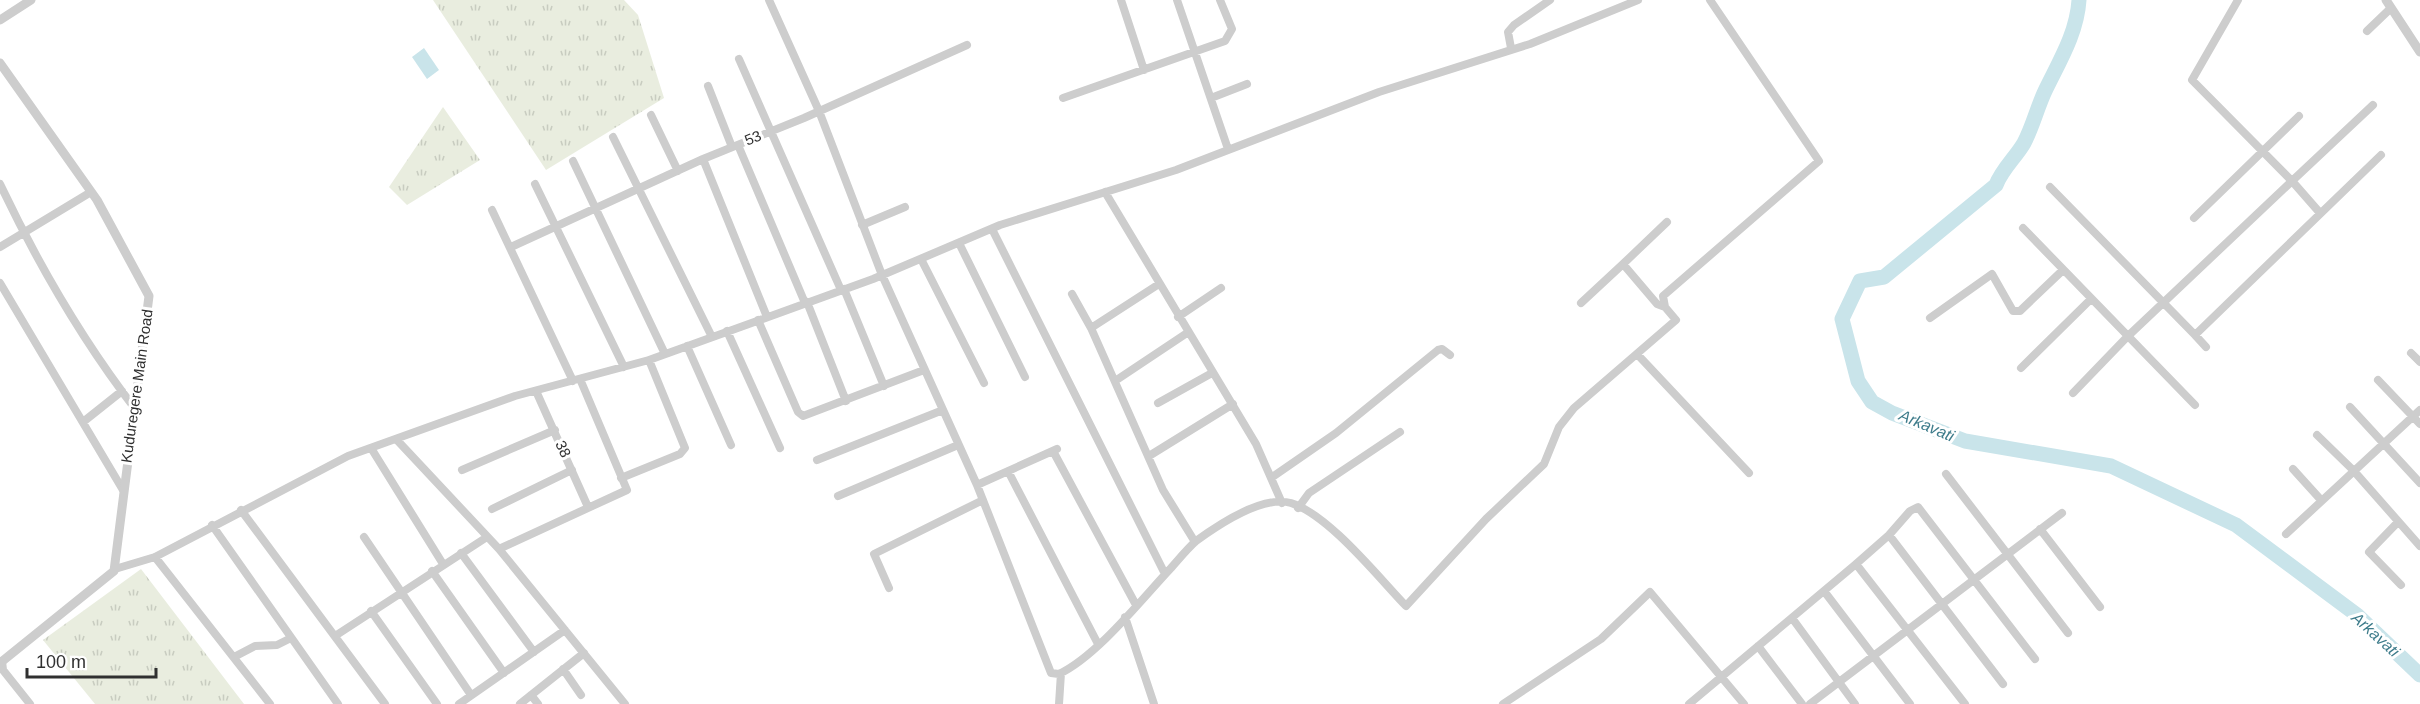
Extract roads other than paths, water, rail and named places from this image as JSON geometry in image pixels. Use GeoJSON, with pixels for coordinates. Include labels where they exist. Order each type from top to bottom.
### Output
{"type":"FeatureCollection","features":[{"type":"Feature","properties":{"kind":"street"},"geometry":{"type":"LineString","coordinates":[[0,20],[31,0]]}},
{"type":"Feature","properties":{"kind":"street"},"geometry":{"type":"LineString","coordinates":[[769,0],[819,111],[882,274],[977,486],[1052,672],[1061,673],[1080,661],[1196,542],[1248,510],[1266,502],[1291,503],[1332,528],[1406,606],[1486,519],[1544,464],[1559,427],[1574,408],[1676,320],[1665,307],[1657,304],[1623,264]]}},
{"type":"Feature","properties":{"kind":"street"},"geometry":{"type":"LineString","coordinates":[[1121,0],[1144,69]]}},
{"type":"Feature","properties":{"kind":"street"},"geometry":{"type":"LineString","coordinates":[[1177,0],[1228,149]]}},
{"type":"Feature","properties":{"kind":"street"},"geometry":{"type":"LineString","coordinates":[[1063,98],[1195,52],[1229,37],[1232,29],[1220,0]]}},
{"type":"Feature","properties":{"kind":"street"},"geometry":{"type":"LineString","coordinates":[[1511,48],[1508,32],[1514,25],[1550,0]]}},
{"type":"Feature","properties":{"kind":"street"},"geometry":{"type":"LineString","coordinates":[[30,704],[3,670],[1,662],[115,569],[154,557],[348,456],[536,391],[649,360],[842,290],[992,229],[1228,149],[1379,92],[1590,21],[1638,0]]}},
{"type":"Feature","properties":{"kind":"street"},"geometry":{"type":"LineString","coordinates":[[1665,307],[1663,296],[1819,161],[1710,0]]}},
{"type":"Feature","properties":{"kind":"street"},"geometry":{"type":"LineString","coordinates":[[2238,0],[2192,80],[2292,181],[2320,213]]}},
{"type":"Feature","properties":{"kind":"street"},"geometry":{"type":"LineString","coordinates":[[2367,31],[2389,3],[2420,52]]}},
{"type":"Feature","properties":{"kind":"street","name":"53"},"geometry":{"type":"LineString","coordinates":[[511,247],[703,159],[804,118],[967,45]]}},
{"type":"Feature","properties":{"kind":"street"},"geometry":{"type":"LineString","coordinates":[[739,59],[884,386]]}},
{"type":"Feature","properties":{"kind":"street","name":"Kuduregere Main Road"},"geometry":{"type":"LineString","coordinates":[[0,63],[91,192],[149,296],[136,410],[123,489],[115,569]]}},
{"type":"Feature","properties":{"kind":"street"},"geometry":{"type":"LineString","coordinates":[[1211,98],[1247,84]]}},
{"type":"Feature","properties":{"kind":"street"},"geometry":{"type":"LineString","coordinates":[[708,86],[806,303],[846,401]]}},
{"type":"Feature","properties":{"kind":"street"},"geometry":{"type":"LineString","coordinates":[[2073,393],[2127,337],[2165,304],[2373,105]]}},
{"type":"Feature","properties":{"kind":"street"},"geometry":{"type":"LineString","coordinates":[[651,115],[678,171]]}},
{"type":"Feature","properties":{"kind":"street"},"geometry":{"type":"LineString","coordinates":[[2194,218],[2299,116]]}},
{"type":"Feature","properties":{"kind":"street"},"geometry":{"type":"LineString","coordinates":[[613,137],[712,337]]}},
{"type":"Feature","properties":{"kind":"street"},"geometry":{"type":"LineString","coordinates":[[2195,335],[2381,155]]}},
{"type":"Feature","properties":{"kind":"street"},"geometry":{"type":"LineString","coordinates":[[703,159],[767,317]]}},
{"type":"Feature","properties":{"kind":"street"},"geometry":{"type":"LineString","coordinates":[[573,161],[665,354]]}},
{"type":"Feature","properties":{"kind":"street"},"geometry":{"type":"LineString","coordinates":[[0,184],[22,231],[83,336],[136,410]]}},
{"type":"Feature","properties":{"kind":"street"},"geometry":{"type":"LineString","coordinates":[[535,184],[624,367]]}},
{"type":"Feature","properties":{"kind":"street"},"geometry":{"type":"LineString","coordinates":[[2050,187],[2206,347]]}},
{"type":"Feature","properties":{"kind":"street"},"geometry":{"type":"LineString","coordinates":[[0,247],[22,231],[91,192]]}},
{"type":"Feature","properties":{"kind":"street"},"geometry":{"type":"LineString","coordinates":[[1105,192],[1256,444],[1282,503]]}},
{"type":"Feature","properties":{"kind":"street"},"geometry":{"type":"LineString","coordinates":[[862,225],[905,207]]}},
{"type":"Feature","properties":{"kind":"street"},"geometry":{"type":"LineString","coordinates":[[492,210],[576,380],[627,490],[499,549]]}},
{"type":"Feature","properties":{"kind":"street"},"geometry":{"type":"LineString","coordinates":[[1581,303],[1667,222]]}},
{"type":"Feature","properties":{"kind":"street"},"geometry":{"type":"LineString","coordinates":[[2023,228],[2195,405]]}},
{"type":"Feature","properties":{"kind":"street"},"geometry":{"type":"LineString","coordinates":[[992,229],[1165,574]]}},
{"type":"Feature","properties":{"kind":"street"},"geometry":{"type":"LineString","coordinates":[[958,243],[1025,377]]}},
{"type":"Feature","properties":{"kind":"street"},"geometry":{"type":"LineString","coordinates":[[921,259],[984,383]]}},
{"type":"Feature","properties":{"kind":"street"},"geometry":{"type":"LineString","coordinates":[[1930,318],[1992,274],[2013,310],[2020,311],[2063,270]]}},
{"type":"Feature","properties":{"kind":"street"},"geometry":{"type":"LineString","coordinates":[[0,283],[123,489]]}},
{"type":"Feature","properties":{"kind":"street"},"geometry":{"type":"LineString","coordinates":[[1091,328],[1159,284]]}},
{"type":"Feature","properties":{"kind":"street"},"geometry":{"type":"LineString","coordinates":[[1178,317],[1221,288]]}},
{"type":"Feature","properties":{"kind":"street"},"geometry":{"type":"LineString","coordinates":[[1072,294],[1091,328],[1163,490],[1196,542]]}},
{"type":"Feature","properties":{"kind":"street"},"geometry":{"type":"LineString","coordinates":[[2021,368],[2091,299]]}},
{"type":"Feature","properties":{"kind":"street"},"geometry":{"type":"LineString","coordinates":[[758,320],[798,412],[803,416],[924,370]]}},
{"type":"Feature","properties":{"kind":"street"},"geometry":{"type":"LineString","coordinates":[[727,331],[780,448]]}},
{"type":"Feature","properties":{"kind":"street"},"geometry":{"type":"LineString","coordinates":[[1115,381],[1188,333]]}},
{"type":"Feature","properties":{"kind":"street"},"geometry":{"type":"LineString","coordinates":[[687,346],[731,445]]}},
{"type":"Feature","properties":{"kind":"street"},"geometry":{"type":"LineString","coordinates":[[1271,478],[1336,433],[1438,350],[1442,349],[1449,355]]}},
{"type":"Feature","properties":{"kind":"street"},"geometry":{"type":"LineString","coordinates":[[2411,353],[2420,362]]}},
{"type":"Feature","properties":{"kind":"street"},"geometry":{"type":"LineString","coordinates":[[1637,354],[1749,473]]}},
{"type":"Feature","properties":{"kind":"street"},"geometry":{"type":"LineString","coordinates":[[621,478],[680,454],[685,448],[649,360]]}},
{"type":"Feature","properties":{"kind":"street"},"geometry":{"type":"LineString","coordinates":[[1158,403],[1212,373]]}},
{"type":"Feature","properties":{"kind":"street"},"geometry":{"type":"LineString","coordinates":[[2378,380],[2420,424]]}},
{"type":"Feature","properties":{"kind":"street","name":"38"},"geometry":{"type":"LineString","coordinates":[[536,391],[588,507]]}},
{"type":"Feature","properties":{"kind":"street"},"geometry":{"type":"LineString","coordinates":[[83,422],[122,392]]}},
{"type":"Feature","properties":{"kind":"street"},"geometry":{"type":"LineString","coordinates":[[1149,456],[1233,404]]}},
{"type":"Feature","properties":{"kind":"street"},"geometry":{"type":"LineString","coordinates":[[2350,407],[2420,483]]}},
{"type":"Feature","properties":{"kind":"street"},"geometry":{"type":"LineString","coordinates":[[817,460],[943,410]]}},
{"type":"Feature","properties":{"kind":"street"},"geometry":{"type":"LineString","coordinates":[[2286,534],[2420,410]]}},
{"type":"Feature","properties":{"kind":"street"},"geometry":{"type":"LineString","coordinates":[[462,470],[555,430]]}},
{"type":"Feature","properties":{"kind":"street"},"geometry":{"type":"LineString","coordinates":[[1298,508],[1309,493],[1400,432]]}},
{"type":"Feature","properties":{"kind":"street"},"geometry":{"type":"LineString","coordinates":[[2317,435],[2353,470],[2420,546]]}},
{"type":"Feature","properties":{"kind":"street"},"geometry":{"type":"LineString","coordinates":[[396,439],[499,549],[625,704]]}},
{"type":"Feature","properties":{"kind":"street"},"geometry":{"type":"LineString","coordinates":[[838,496],[958,445]]}},
{"type":"Feature","properties":{"kind":"street"},"geometry":{"type":"LineString","coordinates":[[371,448],[443,564]]}},
{"type":"Feature","properties":{"kind":"street"},"geometry":{"type":"LineString","coordinates":[[977,486],[1055,450],[1136,605]]}},
{"type":"Feature","properties":{"kind":"street"},"geometry":{"type":"LineString","coordinates":[[2293,469],[2321,500]]}},
{"type":"Feature","properties":{"kind":"street"},"geometry":{"type":"LineString","coordinates":[[492,509],[572,470]]}},
{"type":"Feature","properties":{"kind":"street"},"geometry":{"type":"LineString","coordinates":[[1008,471],[1098,644]]}},
{"type":"Feature","properties":{"kind":"street"},"geometry":{"type":"LineString","coordinates":[[1946,474],[2068,633]]}},
{"type":"Feature","properties":{"kind":"street"},"geometry":{"type":"LineString","coordinates":[[889,588],[874,554],[983,501]]}},
{"type":"Feature","properties":{"kind":"street"},"geometry":{"type":"LineString","coordinates":[[1689,704],[1856,564],[1889,535],[1910,510],[1918,507],[2035,659]]}},
{"type":"Feature","properties":{"kind":"street"},"geometry":{"type":"LineString","coordinates":[[241,510],[385,704]]}},
{"type":"Feature","properties":{"kind":"street"},"geometry":{"type":"LineString","coordinates":[[1810,704],[2062,513]]}},
{"type":"Feature","properties":{"kind":"street"},"geometry":{"type":"LineString","coordinates":[[2398,522],[2369,552],[2400,585]]}},
{"type":"Feature","properties":{"kind":"street"},"geometry":{"type":"LineString","coordinates":[[212,525],[338,704]]}},
{"type":"Feature","properties":{"kind":"street"},"geometry":{"type":"LineString","coordinates":[[2040,529],[2100,607]]}},
{"type":"Feature","properties":{"kind":"street"},"geometry":{"type":"LineString","coordinates":[[1889,535],[2003,684]]}},
{"type":"Feature","properties":{"kind":"street"},"geometry":{"type":"LineString","coordinates":[[364,537],[471,695]]}},
{"type":"Feature","properties":{"kind":"street"},"geometry":{"type":"LineString","coordinates":[[335,636],[400,591],[487,537]]}},
{"type":"Feature","properties":{"kind":"street"},"geometry":{"type":"LineString","coordinates":[[460,553],[534,652]]}},
{"type":"Feature","properties":{"kind":"street"},"geometry":{"type":"LineString","coordinates":[[154,557],[270,704]]}},
{"type":"Feature","properties":{"kind":"street"},"geometry":{"type":"LineString","coordinates":[[1856,564],[1965,704]]}},
{"type":"Feature","properties":{"kind":"street"},"geometry":{"type":"LineString","coordinates":[[432,571],[504,673]]}},
{"type":"Feature","properties":{"kind":"street"},"geometry":{"type":"LineString","coordinates":[[1824,591],[1910,704]]}},
{"type":"Feature","properties":{"kind":"street"},"geometry":{"type":"LineString","coordinates":[[1503,704],[1601,639],[1650,592],[1744,704]]}},
{"type":"Feature","properties":{"kind":"street"},"geometry":{"type":"LineString","coordinates":[[371,611],[437,704]]}},
{"type":"Feature","properties":{"kind":"street"},"geometry":{"type":"LineString","coordinates":[[1125,617],[1154,704]]}},
{"type":"Feature","properties":{"kind":"street"},"geometry":{"type":"LineString","coordinates":[[1792,618],[1855,704]]}},
{"type":"Feature","properties":{"kind":"street"},"geometry":{"type":"LineString","coordinates":[[459,704],[565,630]]}},
{"type":"Feature","properties":{"kind":"street"},"geometry":{"type":"LineString","coordinates":[[234,657],[255,645],[277,645],[291,638]]}},
{"type":"Feature","properties":{"kind":"street"},"geometry":{"type":"LineString","coordinates":[[1758,646],[1802,704]]}},
{"type":"Feature","properties":{"kind":"street"},"geometry":{"type":"LineString","coordinates":[[520,704],[584,653]]}},
{"type":"Feature","properties":{"kind":"street"},"geometry":{"type":"LineString","coordinates":[[563,669],[581,695]]}},
{"type":"Feature","properties":{"kind":"street"},"geometry":{"type":"LineString","coordinates":[[1059,704],[1061,673]]}},
{"type":"Feature","properties":{"kind":"street"},"geometry":{"type":"LineString","coordinates":[[531,695],[538,704]]}},
{"type":"Feature","properties":{"kind":"water"},"geometry":{"type":"Polygon","coordinates":[[[424,48],[439,70],[427,79],[412,57],[424,48]]]}},
{"type":"Feature","properties":{"kind":"waterway","name":"Arkavati"},"geometry":{"type":"LineString","coordinates":[[2079,0],[2071,36],[2042,97],[2027,137],[1996,185],[1884,277],[1860,281],[1842,319],[1858,381],[1872,402],[1892,413],[1965,441],[2111,466],[2236,525],[2357,615],[2420,675]]}}]}
